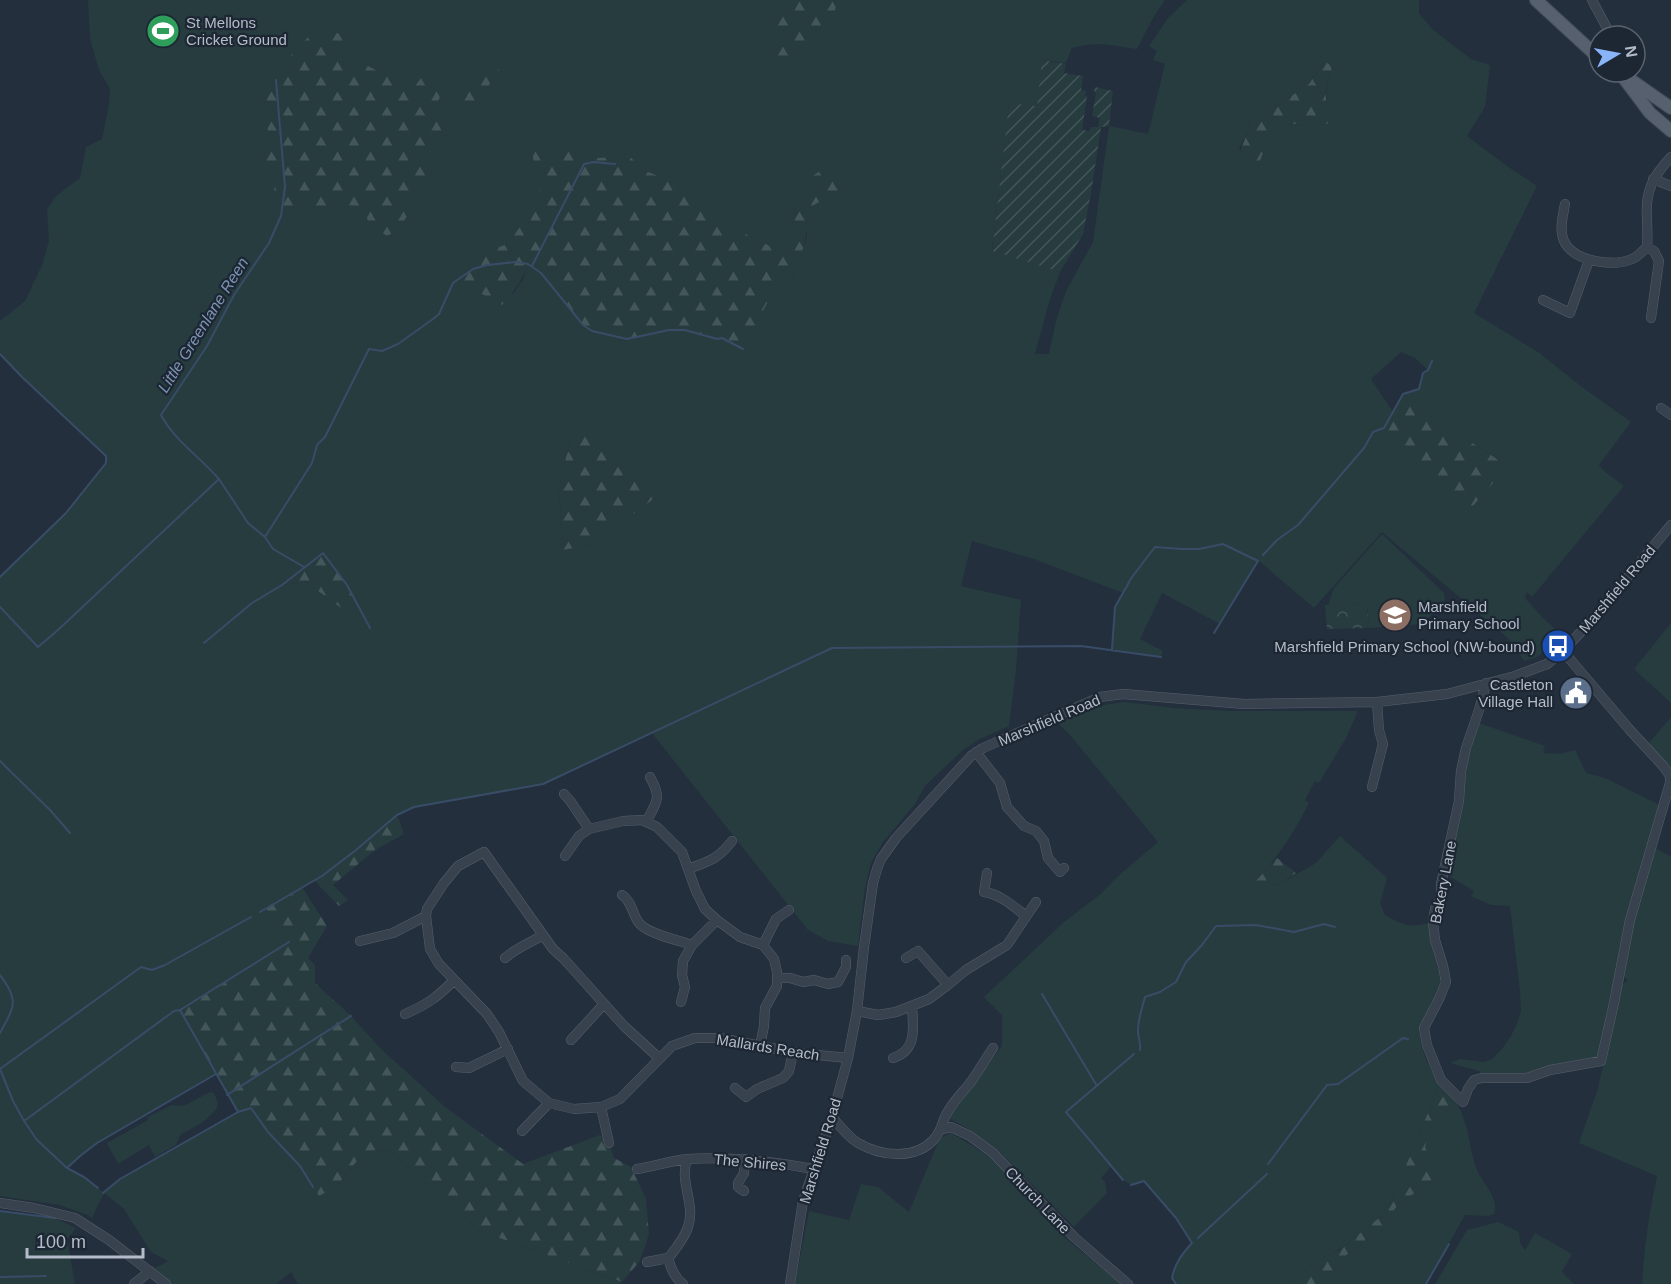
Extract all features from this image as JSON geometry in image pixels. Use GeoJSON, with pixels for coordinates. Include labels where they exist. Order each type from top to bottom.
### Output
{"type":"FeatureCollection","features":[{"type":"Feature","properties":{"kind":"main road"},"geometry":{"type":"LineString","coordinates":[[1536,0],[1587,44]]}},
{"type":"Feature","properties":{"kind":"main road"},"geometry":{"type":"LineString","coordinates":[[1628,84],[1650,113],[1671,131]]}},
{"type":"Feature","properties":{"kind":"main road"},"geometry":{"type":"LineString","coordinates":[[1635,84],[1671,108]]}},
{"type":"Feature","properties":{"kind":"street"},"geometry":{"type":"LineString","coordinates":[[1592,0],[1605,24]]}},
{"type":"Feature","properties":{"kind":"street"},"geometry":{"type":"LineString","coordinates":[[1565,204],[1561,225],[1564,242],[1576,253],[1589,260],[1617,262],[1634,259],[1647,247],[1649,235],[1647,199],[1653,179],[1671,157]]}},
{"type":"Feature","properties":{"kind":"street"},"geometry":{"type":"LineString","coordinates":[[1653,179],[1671,186]]}},
{"type":"Feature","properties":{"kind":"street"},"geometry":{"type":"LineString","coordinates":[[1647,247],[1654,251],[1659,261],[1652,318]]}},
{"type":"Feature","properties":{"kind":"street"},"geometry":{"type":"LineString","coordinates":[[1544,300],[1570,313],[1589,260]]}},
{"type":"Feature","properties":{"kind":"street"},"geometry":{"type":"LineString","coordinates":[[1661,408],[1671,415]]}},
{"type":"Feature","properties":{"kind":"street","name":"Marshfield Road"},"geometry":{"type":"LineString","coordinates":[[790,1284],[803,1202],[832,1117],[848,1058],[857,1011],[873,883],[881,859],[910,822],[964,762],[976,752],[1100,697],[1123,694],[1244,704],[1377,702],[1447,694],[1515,676],[1547,664],[1563,651],[1593,619],[1671,525]]}},
{"type":"Feature","properties":{"kind":"street","name":"Bakery Lane"},"geometry":{"type":"LineString","coordinates":[[1486,683],[1466,748],[1461,771],[1459,801],[1441,884],[1441,898],[1435,909],[1433,923],[1446,982],[1424,1028],[1426,1045],[1441,1080],[1463,1102],[1474,1080],[1527,1078],[1550,1070],[1601,1060],[1630,920],[1670,783],[1670,776],[1664,767],[1563,651]]}},
{"type":"Feature","properties":{"kind":"street"},"geometry":{"type":"LineString","coordinates":[[1372,787],[1387,745],[1379,730],[1377,702]]}},
{"type":"Feature","properties":{"kind":"street"},"geometry":{"type":"LineString","coordinates":[[976,752],[1000,783],[1007,807],[1024,826],[1035,831],[1044,841],[1048,858],[1060,872],[1064,868]]}},
{"type":"Feature","properties":{"kind":"street"},"geometry":{"type":"LineString","coordinates":[[646,822],[657,801],[657,790],[650,777]]}},
{"type":"Feature","properties":{"kind":"street"},"geometry":{"type":"LineString","coordinates":[[564,794],[570,808],[590,829]]}},
{"type":"Feature","properties":{"kind":"street"},"geometry":{"type":"LineString","coordinates":[[565,856],[579,836],[590,829],[623,821],[642,820],[657,827],[682,852],[705,909],[740,937],[763,945],[774,959],[777,986],[765,1008],[760,1046]]}},
{"type":"Feature","properties":{"kind":"street"},"geometry":{"type":"LineString","coordinates":[[688,869],[725,858],[732,841]]}},
{"type":"Feature","properties":{"kind":"street"},"geometry":{"type":"LineString","coordinates":[[522,1131],[549,1104],[523,1081],[508,1049],[487,1014],[439,964],[430,949],[426,916],[428,909],[444,883],[458,867],[484,852],[553,949],[624,1026],[659,1058]]}},
{"type":"Feature","properties":{"kind":"street"},"geometry":{"type":"LineString","coordinates":[[987,873],[984,892],[1002,899],[1026,916]]}},
{"type":"Feature","properties":{"kind":"street"},"geometry":{"type":"LineString","coordinates":[[622,895],[627,898],[640,924],[650,931],[692,945]]}},
{"type":"Feature","properties":{"kind":"street"},"geometry":{"type":"LineString","coordinates":[[632,907],[641,901]]}},
{"type":"Feature","properties":{"kind":"street"},"geometry":{"type":"LineString","coordinates":[[857,1011],[878,1015],[896,1012],[929,999],[966,970],[1007,945],[1036,902]]}},
{"type":"Feature","properties":{"kind":"street"},"geometry":{"type":"LineString","coordinates":[[763,945],[772,916],[789,910]]}},
{"type":"Feature","properties":{"kind":"street"},"geometry":{"type":"LineString","coordinates":[[360,941],[393,933],[426,916]]}},
{"type":"Feature","properties":{"kind":"street"},"geometry":{"type":"LineString","coordinates":[[681,1002],[685,987],[682,975],[683,961],[692,945],[717,920]]}},
{"type":"Feature","properties":{"kind":"street"},"geometry":{"type":"LineString","coordinates":[[505,958],[513,950],[543,935]]}},
{"type":"Feature","properties":{"kind":"street"},"geometry":{"type":"LineString","coordinates":[[906,958],[918,951],[948,986]]}},
{"type":"Feature","properties":{"kind":"street"},"geometry":{"type":"LineString","coordinates":[[777,978],[790,978],[803,982],[814,980],[828,984],[838,982],[846,966],[846,960]]}},
{"type":"Feature","properties":{"kind":"street"},"geometry":{"type":"LineString","coordinates":[[959,960],[966,970]]}},
{"type":"Feature","properties":{"kind":"street"},"geometry":{"type":"LineString","coordinates":[[405,1014],[425,1005],[441,994],[454,980]]}},
{"type":"Feature","properties":{"kind":"street"},"geometry":{"type":"LineString","coordinates":[[571,1040],[604,1004]]}},
{"type":"Feature","properties":{"kind":"street"},"geometry":{"type":"LineString","coordinates":[[893,1058],[902,1055],[908,1047],[913,1033],[912,1006]]}},
{"type":"Feature","properties":{"kind":"street","name":"Mallards Reach"},"geometry":{"type":"LineString","coordinates":[[549,1104],[574,1109],[601,1107],[620,1099],[672,1046],[695,1038],[720,1038],[793,1052],[848,1058]]}},
{"type":"Feature","properties":{"kind":"street"},"geometry":{"type":"LineString","coordinates":[[908,1047],[917,1054]]}},
{"type":"Feature","properties":{"kind":"street"},"geometry":{"type":"LineString","coordinates":[[832,1117],[858,1142],[873,1149],[907,1154],[924,1149],[942,1129],[946,1114],[971,1082],[993,1048]]}},
{"type":"Feature","properties":{"kind":"street"},"geometry":{"type":"LineString","coordinates":[[456,1067],[469,1068],[508,1049]]}},
{"type":"Feature","properties":{"kind":"street"},"geometry":{"type":"LineString","coordinates":[[735,1088],[746,1097],[783,1078],[789,1071],[793,1052]]}},
{"type":"Feature","properties":{"kind":"street"},"geometry":{"type":"LineString","coordinates":[[601,1107],[609,1143]]}},
{"type":"Feature","properties":{"kind":"street","name":"Church Lane"},"geometry":{"type":"LineString","coordinates":[[942,1129],[951,1127],[970,1136],[993,1153],[1074,1236],[1128,1284]]}},
{"type":"Feature","properties":{"kind":"street"},"geometry":{"type":"LineString","coordinates":[[647,1262],[668,1258],[689,1226],[691,1214],[684,1170],[687,1159]]}},
{"type":"Feature","properties":{"kind":"street","name":"The Shires"},"geometry":{"type":"LineString","coordinates":[[637,1169],[687,1159],[745,1159],[778,1162],[813,1169]]}},
{"type":"Feature","properties":{"kind":"street"},"geometry":{"type":"LineString","coordinates":[[744,1191],[738,1187],[738,1183],[746,1177],[745,1159]]}},
{"type":"Feature","properties":{"kind":"street"},"geometry":{"type":"LineString","coordinates":[[0,1203],[75,1218],[109,1240],[166,1284]]}},
{"type":"Feature","properties":{"kind":"street"},"geometry":{"type":"LineString","coordinates":[[668,1258],[671,1270],[677,1280],[683,1284]]}},
{"type":"Feature","properties":{"kind":"street"},"geometry":{"type":"LineString","coordinates":[[134,1284],[150,1271]]}},
{"type":"Feature","properties":{"kind":"green space"},"geometry":{"type":"Polygon","coordinates":[[[88,0],[1165,0],[1137,49],[1104,44],[1089,45],[1072,48],[1066,63],[1043,60],[1037,106],[1009,104],[992,250],[1060,272],[1035,354],[1049,354],[1056,321],[1066,291],[1093,242],[1109,126],[1148,134],[1165,64],[1153,60],[1157,51],[1149,46],[1168,18],[1187,0],[1419,0],[1419,13],[1432,29],[1471,59],[1490,65],[1485,107],[1467,136],[1537,186],[1474,313],[1538,352],[1631,422],[1599,465],[1624,486],[1532,597],[1527,592],[1525,598],[1563,636],[1537,657],[1524,661],[1508,638],[1382,532],[1314,608],[1259,561],[1220,624],[1162,593],[1140,639],[1163,651],[1161,657],[1112,649],[1115,607],[1123,593],[1034,559],[972,541],[961,586],[1021,600],[1009,726],[978,740],[963,750],[925,786],[915,804],[883,842],[871,863],[865,888],[858,946],[828,941],[808,930],[652,733],[543,784],[414,807],[397,815],[322,876],[266,908],[289,942],[180,1010],[216,1074],[97,1143],[68,1168],[104,1193],[92,1218],[59,1205],[0,1196],[0,577],[66,513],[106,463],[106,455],[0,354],[0,321],[25,301],[42,265],[49,241],[47,209],[56,196],[80,178],[86,147],[102,139],[110,89],[99,70],[90,39],[88,0]],[[1324,62],[1309,84],[1278,105],[1252,112],[1248,131],[1239,149],[1256,168],[1273,135],[1285,126],[1293,124],[1308,126],[1328,106],[1328,81],[1333,66],[1324,62]],[[678,183],[532,266],[541,273],[583,325],[592,331],[627,339],[669,330],[685,330],[717,339],[722,338],[777,283],[792,279],[807,236],[812,206],[797,203],[788,245],[772,247],[734,227],[678,183]],[[528,264],[457,279],[466,284],[513,294],[523,279],[528,264]],[[1401,352],[1371,379],[1393,412],[1384,428],[1379,430],[1406,456],[1421,477],[1508,466],[1427,414],[1403,394],[1419,389],[1423,373],[1428,370],[1415,358],[1401,352]],[[577,424],[569,444],[559,488],[563,549],[590,545],[651,501],[640,468],[577,424]],[[323,554],[283,585],[306,582],[352,616],[323,554]]]}},
{"type":"Feature","properties":{"kind":"green space"},"geometry":{"type":"Polygon","coordinates":[[[781,0],[837,0],[833,21],[810,49],[781,60],[774,52],[781,0]]]}},
{"type":"Feature","properties":{"kind":"green space"},"geometry":{"type":"Polygon","coordinates":[[[323,29],[347,36],[339,55],[341,64],[354,71],[358,64],[362,63],[413,89],[421,78],[467,95],[476,70],[491,64],[499,70],[485,91],[471,105],[441,95],[438,101],[446,112],[444,120],[439,124],[442,132],[433,147],[422,148],[429,182],[398,230],[387,236],[369,224],[363,207],[338,204],[327,208],[301,204],[290,212],[272,210],[275,175],[260,163],[271,139],[258,101],[271,77],[311,34],[323,29]]]}},
{"type":"Feature","properties":{"kind":"green space"},"geometry":{"type":"Polygon","coordinates":[[[1042,60],[1066,64],[1064,73],[1083,76],[1081,90],[1086,91],[1085,96],[1087,96],[1082,130],[1090,131],[1091,127],[1098,127],[1100,118],[1092,116],[1095,87],[1113,91],[1109,126],[1101,127],[1083,234],[1060,272],[992,251],[1009,103],[1037,106],[1042,60]]]}},
{"type":"Feature","properties":{"kind":"green space"},"geometry":{"type":"Polygon","coordinates":[[[1324,62],[1333,65],[1326,93],[1331,109],[1331,123],[1308,126],[1294,124],[1280,129],[1270,141],[1257,169],[1239,154],[1248,131],[1252,111],[1278,105],[1309,84],[1324,62]]]}},
{"type":"Feature","properties":{"kind":"green space"},"geometry":{"type":"Polygon","coordinates":[[[542,146],[561,153],[578,149],[598,158],[629,156],[645,171],[678,183],[718,215],[749,236],[770,246],[778,247],[788,244],[797,203],[814,175],[826,167],[840,191],[812,206],[797,268],[786,287],[777,284],[743,349],[722,338],[717,339],[685,330],[669,330],[627,339],[592,331],[583,325],[541,273],[529,264],[517,286],[502,305],[451,276],[463,268],[468,257],[508,244],[522,224],[542,185],[541,173],[534,163],[532,152],[542,146]]]}},
{"type":"Feature","properties":{"kind":"green space"},"geometry":{"type":"Polygon","coordinates":[[[1403,394],[1427,414],[1508,466],[1471,508],[1421,477],[1406,456],[1379,430],[1384,428],[1403,394]]]}},
{"type":"Feature","properties":{"kind":"green space"},"geometry":{"type":"Polygon","coordinates":[[[577,423],[640,468],[655,487],[651,501],[590,545],[563,550],[559,488],[569,444],[577,423]]]}},
{"type":"Feature","properties":{"kind":"green space"},"geometry":{"type":"Polygon","coordinates":[[[1382,534],[1444,593],[1445,603],[1421,624],[1369,628],[1367,603],[1328,605],[1334,588],[1382,534]]]}},
{"type":"Feature","properties":{"kind":"green space"},"geometry":{"type":"Polygon","coordinates":[[[323,553],[347,585],[365,618],[352,616],[306,582],[282,585],[323,553]]]}},
{"type":"Feature","properties":{"kind":"green space"},"geometry":{"type":"Polygon","coordinates":[[[1367,603],[1369,628],[1327,629],[1325,605],[1367,603]]]}},
{"type":"Feature","properties":{"kind":"green space"},"geometry":{"type":"Polygon","coordinates":[[[1671,623],[1671,703],[1634,669],[1671,623]]]}},
{"type":"Feature","properties":{"kind":"green space"},"geometry":{"type":"Polygon","coordinates":[[[1125,702],[1230,711],[1358,711],[1346,738],[1319,783],[1315,781],[1305,800],[1309,803],[1297,825],[1277,856],[1253,885],[1276,886],[1316,863],[1340,836],[1387,878],[1380,903],[1385,915],[1406,925],[1429,923],[1432,948],[1441,979],[1439,992],[1424,1018],[1420,1037],[1425,1056],[1440,1084],[1392,1199],[1379,1218],[1337,1251],[1325,1256],[1288,1284],[1176,1284],[1172,1278],[1175,1268],[1192,1243],[1176,1218],[1144,1181],[1131,1185],[1111,1167],[1101,1178],[1105,1182],[1107,1193],[1074,1227],[1000,1152],[949,1118],[1002,1046],[1002,1015],[984,997],[1064,922],[1102,893],[1158,842],[1058,723],[1103,705],[1125,702]]]}},
{"type":"Feature","properties":{"kind":"green space"},"geometry":{"type":"Polygon","coordinates":[[[1671,717],[1671,771],[1647,745],[1671,717]]]}},
{"type":"Feature","properties":{"kind":"green space"},"geometry":{"type":"Polygon","coordinates":[[[1476,722],[1545,746],[1543,753],[1560,754],[1575,750],[1586,773],[1605,778],[1660,805],[1598,1058],[1523,1076],[1481,1075],[1479,1071],[1450,1063],[1460,1059],[1484,1062],[1492,1059],[1511,1036],[1521,1011],[1510,906],[1491,905],[1471,896],[1474,891],[1446,874],[1464,764],[1476,722]]]}},
{"type":"Feature","properties":{"kind":"green space"},"geometry":{"type":"Polygon","coordinates":[[[397,815],[404,834],[375,850],[333,885],[348,900],[339,906],[314,880],[356,850],[397,815]]]}},
{"type":"Feature","properties":{"kind":"green space"},"geometry":{"type":"Polygon","coordinates":[[[1654,847],[1671,857],[1671,1284],[1642,1284],[1647,1230],[1657,1176],[1579,1143],[1598,1088],[1621,986],[1628,980],[1623,976],[1635,917],[1654,847]]]}},
{"type":"Feature","properties":{"kind":"green space"},"geometry":{"type":"Polygon","coordinates":[[[1277,858],[1296,873],[1270,887],[1252,885],[1277,858]]]}},
{"type":"Feature","properties":{"kind":"green space"},"geometry":{"type":"Polygon","coordinates":[[[302,887],[327,926],[308,958],[315,965],[315,983],[351,1016],[381,1049],[445,1107],[523,1164],[600,1135],[609,1143],[614,1158],[631,1167],[646,1199],[649,1234],[640,1261],[622,1282],[480,1231],[389,1150],[365,1151],[337,1186],[319,1196],[300,1166],[268,1132],[251,1108],[238,1112],[180,1010],[289,943],[266,908],[302,887]]]}},
{"type":"Feature","properties":{"kind":"green space"},"geometry":{"type":"Polygon","coordinates":[[[1440,1084],[1456,1102],[1431,1127],[1425,1147],[1435,1168],[1433,1178],[1426,1186],[1399,1203],[1379,1234],[1368,1239],[1341,1259],[1333,1270],[1319,1282],[1288,1284],[1325,1256],[1338,1251],[1379,1218],[1392,1199],[1440,1084]]]}},
{"type":"Feature","properties":{"kind":"green space"},"geometry":{"type":"Polygon","coordinates":[[[210,1092],[214,1093],[218,1103],[217,1108],[203,1122],[180,1135],[176,1145],[155,1157],[149,1145],[118,1164],[107,1143],[148,1120],[147,1117],[172,1105],[182,1106],[210,1092]]]}},
{"type":"Feature","properties":{"kind":"green space"},"geometry":{"type":"Polygon","coordinates":[[[1456,1102],[1461,1110],[1478,1173],[1492,1196],[1494,1214],[1465,1215],[1426,1284],[1314,1284],[1333,1270],[1341,1259],[1368,1239],[1379,1234],[1399,1203],[1426,1186],[1435,1168],[1424,1147],[1431,1127],[1456,1102]]]}},
{"type":"Feature","properties":{"kind":"green space"},"geometry":{"type":"Polygon","coordinates":[[[251,1108],[268,1132],[300,1166],[313,1187],[337,1186],[365,1151],[389,1150],[480,1231],[622,1282],[620,1284],[298,1284],[291,1272],[276,1284],[166,1284],[150,1271],[168,1261],[151,1252],[124,1209],[104,1193],[120,1179],[238,1112],[251,1108]]]}},
{"type":"Feature","properties":{"kind":"green space"},"geometry":{"type":"Polygon","coordinates":[[[951,1133],[993,1159],[1065,1238],[1121,1284],[795,1284],[809,1211],[849,1220],[861,1184],[878,1187],[909,1212],[939,1140],[951,1133]]]}},
{"type":"Feature","properties":{"kind":"green space"},"geometry":{"type":"Polygon","coordinates":[[[0,1211],[55,1218],[76,1228],[67,1239],[75,1284],[0,1284],[0,1211]]]}},
{"type":"Feature","properties":{"kind":"green space"},"geometry":{"type":"Polygon","coordinates":[[[1498,1222],[1519,1232],[1520,1243],[1525,1250],[1535,1233],[1572,1254],[1562,1272],[1574,1284],[1435,1284],[1467,1230],[1498,1222]]]}},
{"type":"Feature","properties":{"kind":"waterway","name":"Little Greenlane Reen"},"geometry":{"type":"LineString","coordinates":[[0,607],[38,647],[219,479],[180,441],[161,415],[207,346],[234,295],[269,243],[281,216],[285,187],[276,80]]}},
{"type":"Feature","properties":{"kind":"waterway"},"geometry":{"type":"LineString","coordinates":[[532,266],[584,164],[594,162],[615,164]]}},
{"type":"Feature","properties":{"kind":"waterway"},"geometry":{"type":"LineString","coordinates":[[265,537],[312,463],[317,445],[325,437],[369,349],[382,351],[398,344],[433,319],[439,314],[453,283],[473,269],[516,262],[528,264],[541,273],[583,325],[592,331],[627,339],[669,330],[685,330],[717,339],[722,338],[743,349]]}},
{"type":"Feature","properties":{"kind":"waterway"},"geometry":{"type":"LineString","coordinates":[[0,354],[106,456],[106,463],[66,513],[0,577]]}},
{"type":"Feature","properties":{"kind":"waterway"},"geometry":{"type":"LineString","coordinates":[[1263,555],[1277,540],[1298,525],[1364,448],[1373,432],[1384,428],[1403,394],[1419,389],[1423,373],[1428,370],[1432,361]]}},
{"type":"Feature","properties":{"kind":"waterway"},"geometry":{"type":"LineString","coordinates":[[219,479],[248,523],[265,537],[273,549],[304,567]]}},
{"type":"Feature","properties":{"kind":"waterway"},"geometry":{"type":"LineString","coordinates":[[1112,649],[1115,607],[1132,577],[1155,547],[1199,549],[1223,544],[1258,561],[1214,633]]}},
{"type":"Feature","properties":{"kind":"waterway"},"geometry":{"type":"LineString","coordinates":[[204,643],[252,603],[282,585],[323,553],[347,585],[370,628]]}},
{"type":"Feature","properties":{"kind":"waterway"},"geometry":{"type":"LineString","coordinates":[[260,912],[322,876],[397,815],[414,807],[543,784],[832,648],[1081,646],[1161,657]]}},
{"type":"Feature","properties":{"kind":"waterway"},"geometry":{"type":"LineString","coordinates":[[0,761],[70,833]]}},
{"type":"Feature","properties":{"kind":"waterway"},"geometry":{"type":"LineString","coordinates":[[0,1069],[141,967],[152,970],[165,965],[251,917]]}},
{"type":"Feature","properties":{"kind":"waterway"},"geometry":{"type":"LineString","coordinates":[[1140,1050],[1138,1027],[1145,997],[1160,992],[1176,982],[1186,962],[1216,926],[1256,925],[1294,932],[1324,924],[1335,927]]}},
{"type":"Feature","properties":{"kind":"waterway"},"geometry":{"type":"LineString","coordinates":[[24,1121],[174,1011],[180,1010],[289,942]]}},
{"type":"Feature","properties":{"kind":"waterway"},"geometry":{"type":"LineString","coordinates":[[0,975],[10,991],[13,1004],[0,1033]]}},
{"type":"Feature","properties":{"kind":"waterway"},"geometry":{"type":"LineString","coordinates":[[1042,994],[1097,1086]]}},
{"type":"Feature","properties":{"kind":"waterway"},"geometry":{"type":"LineString","coordinates":[[180,1010],[238,1112]]}},
{"type":"Feature","properties":{"kind":"waterway"},"geometry":{"type":"LineString","coordinates":[[227,1095],[351,1016]]}},
{"type":"Feature","properties":{"kind":"waterway"},"geometry":{"type":"LineString","coordinates":[[1268,1164],[1327,1085],[1338,1084],[1403,1038],[1408,1039]]}},
{"type":"Feature","properties":{"kind":"waterway"},"geometry":{"type":"LineString","coordinates":[[1123,1180],[1066,1112],[1134,1054]]}},
{"type":"Feature","properties":{"kind":"waterway"},"geometry":{"type":"LineString","coordinates":[[0,1069],[13,1101],[37,1140],[67,1168],[98,1188]]}},
{"type":"Feature","properties":{"kind":"waterway"},"geometry":{"type":"LineString","coordinates":[[67,1168],[97,1143],[216,1074]]}},
{"type":"Feature","properties":{"kind":"waterway"},"geometry":{"type":"LineString","coordinates":[[103,1193],[120,1179],[238,1112],[251,1108],[268,1132],[300,1166],[313,1187]]}},
{"type":"Feature","properties":{"kind":"waterway"},"geometry":{"type":"LineString","coordinates":[[1198,1238],[1267,1174]]}},
{"type":"Feature","properties":{"kind":"waterway"},"geometry":{"type":"LineString","coordinates":[[1131,1185],[1144,1181],[1176,1218],[1192,1243],[1175,1268],[1172,1278],[1176,1284]]}},
{"type":"Feature","properties":{"kind":"waterway"},"geometry":{"type":"LineString","coordinates":[[0,1211],[55,1218]]}},
{"type":"Feature","properties":{"kind":"waterway"},"geometry":{"type":"LineString","coordinates":[[1426,1284],[1449,1244]]}},
{"type":"Feature","properties":{"kind":"waterway"},"geometry":{"type":"LineString","coordinates":[[0,1277],[46,1276]]}},
{"type":"Feature","properties":{"kind":"place","name":"St Mellons Cricket Ground"},"geometry":{"type":"Point","coordinates":[163,31]}},
{"type":"Feature","properties":{"kind":"place","name":"Marshfield Primary School"},"geometry":{"type":"Point","coordinates":[1395,615]}},
{"type":"Feature","properties":{"kind":"place","name":"Marshfield Primary School (NW-bound)"},"geometry":{"type":"Point","coordinates":[1558,646]}},
{"type":"Feature","properties":{"kind":"place","name":"Castleton Village Hall"},"geometry":{"type":"Point","coordinates":[1576,693]}}]}
